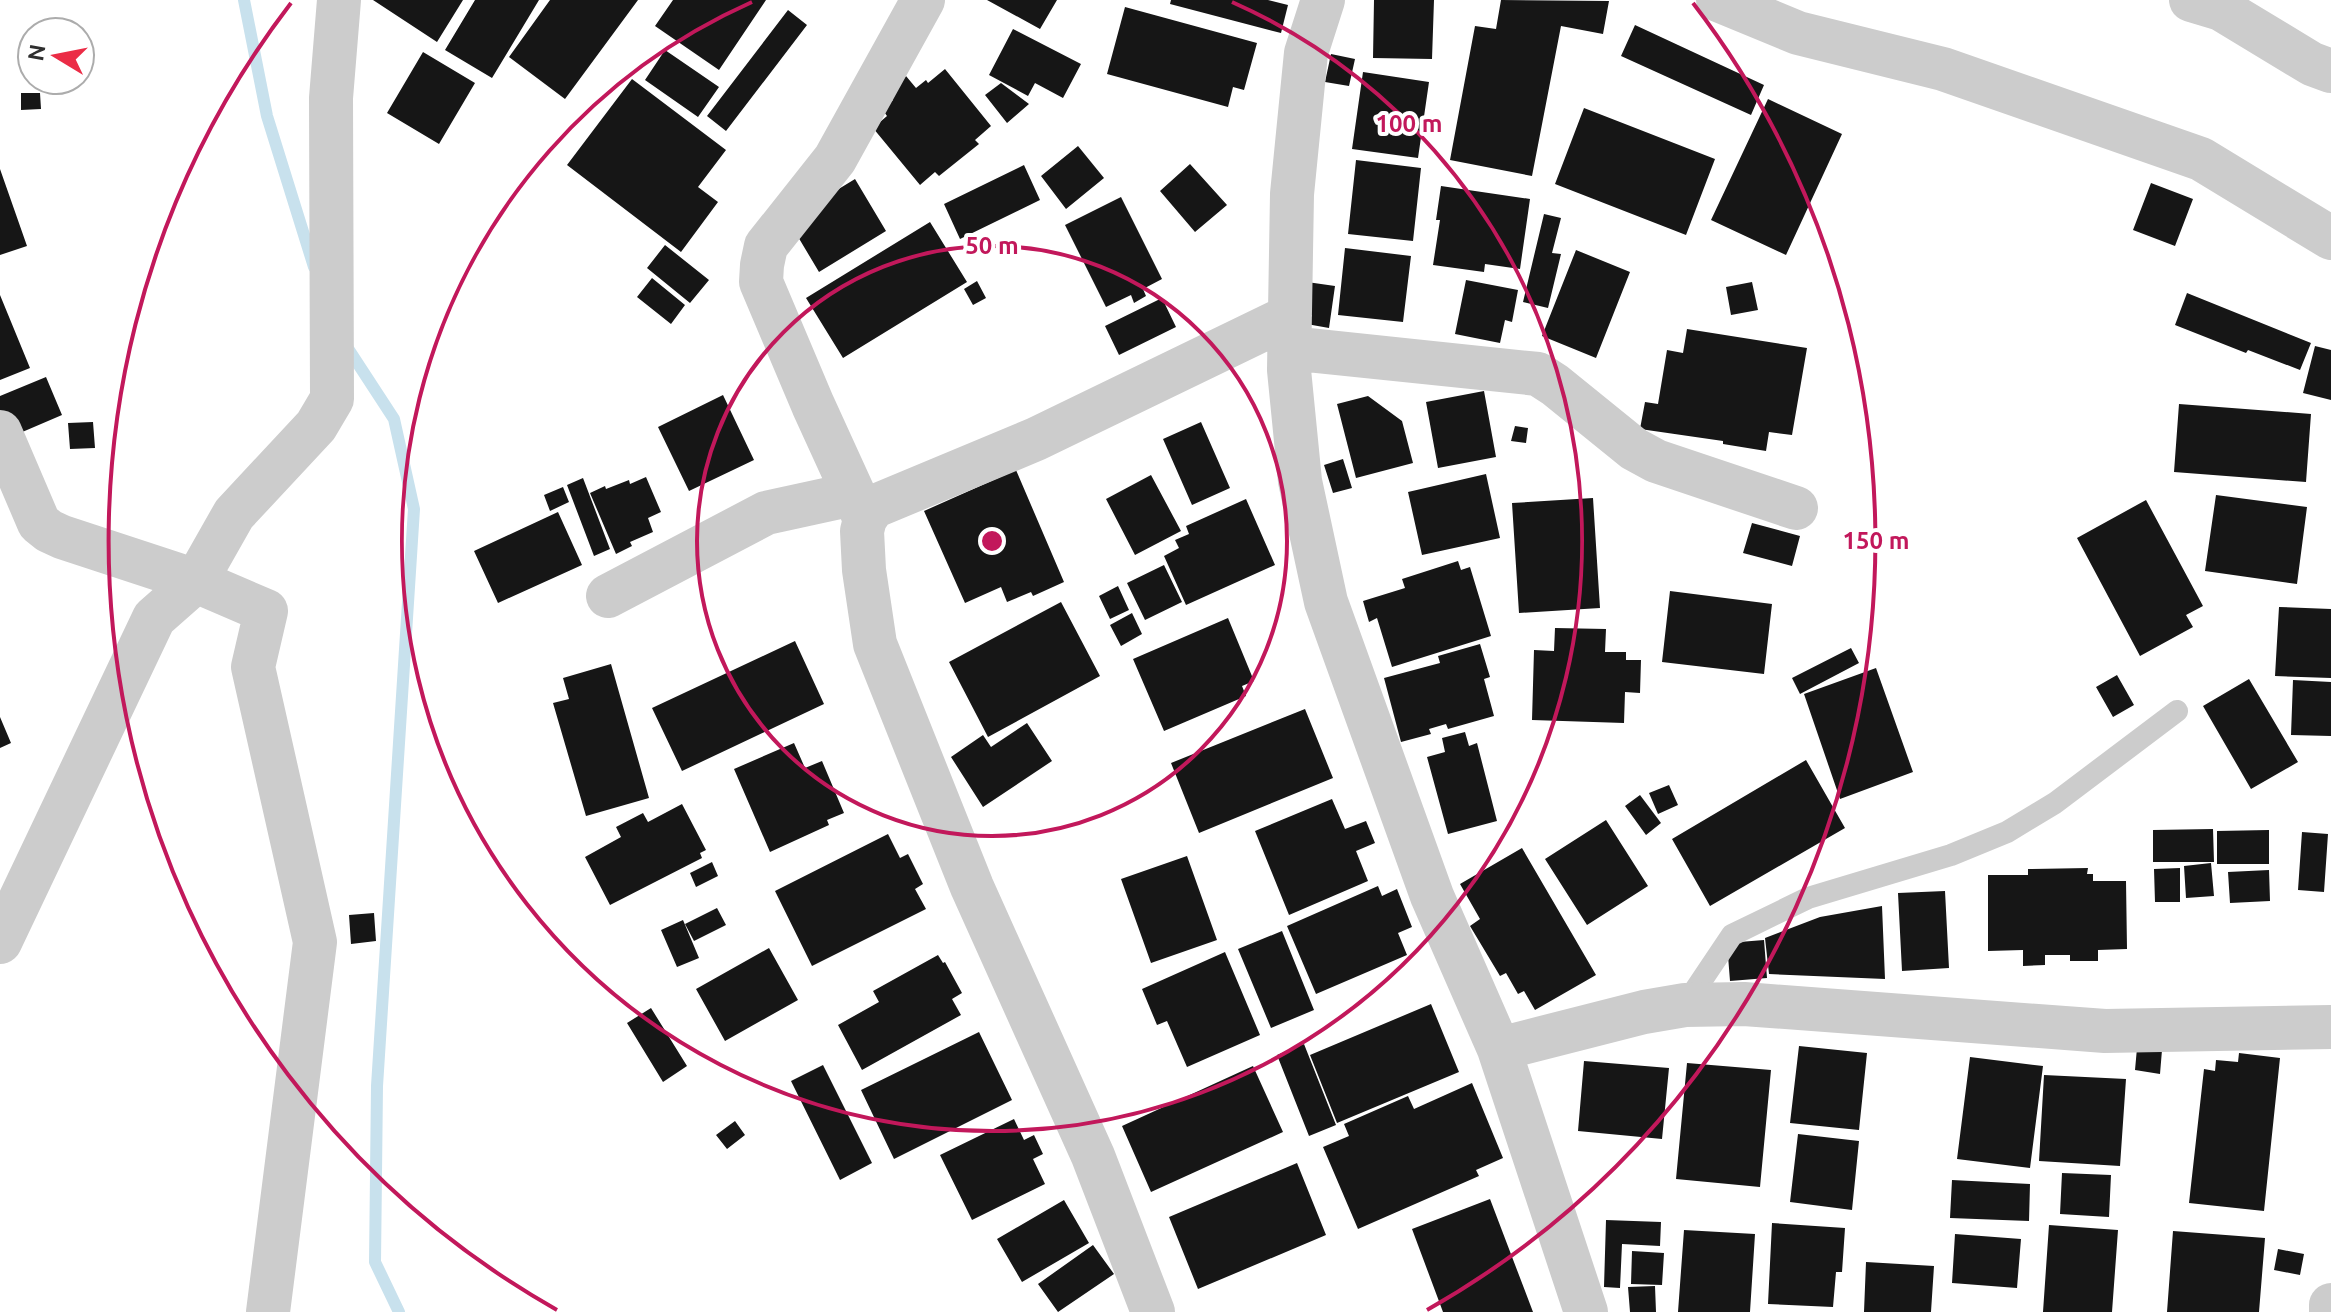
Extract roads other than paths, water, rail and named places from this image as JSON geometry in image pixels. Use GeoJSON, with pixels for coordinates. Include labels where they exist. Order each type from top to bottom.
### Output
{"type":"FeatureCollection","features":[{"type":"Feature","properties":{"kind":"street"},"geometry":{"type":"LineString","coordinates":[[0,942],[154,618],[196,581],[234,514],[316,426],[332,399],[331,98],[339,0]]}},
{"type":"Feature","properties":{"kind":"street"},"geometry":{"type":"LineString","coordinates":[[923,0],[835,159],[766,246],[761,282],[859,506],[864,570],[875,644],[972,887],[1093,1156],[1153,1312]]}},
{"type":"Feature","properties":{"kind":"street"},"geometry":{"type":"LineString","coordinates":[[1323,0],[1306,53],[1292,194],[1289,370],[1300,481],[1326,602],[1432,896],[1499,1049],[1586,1312]]}},
{"type":"Feature","properties":{"kind":"street"},"geometry":{"type":"LineString","coordinates":[[1718,0],[1798,33],[1943,69],[2201,159],[2331,238]]}},
{"type":"Feature","properties":{"kind":"street"},"geometry":{"type":"LineString","coordinates":[[2212,3],[2312,64],[2331,71]]}},
{"type":"Feature","properties":{"kind":"street"},"geometry":{"type":"LineString","coordinates":[[608,596],[766,513],[873,507],[1290,332],[1538,374],[1634,449],[1656,461],[1796,508]]}},
{"type":"Feature","properties":{"kind":"street"},"geometry":{"type":"LineString","coordinates":[[0,432],[39,523],[49,531],[196,581],[266,611],[253,667],[315,942],[268,1312]]}},
{"type":"Feature","properties":{"kind":"street"},"geometry":{"type":"LineString","coordinates":[[1499,1049],[1644,1012],[1685,1005],[1744,1004],[2105,1031],[2331,1027]]}},
{"type":"Feature","properties":{"kind":"street"},"geometry":{"type":"LineString","coordinates":[[2331,1305],[2331,1312]]}},
{"type":"Feature","properties":{"kind":"lane"},"geometry":{"type":"LineString","coordinates":[[1685,1005],[1732,935],[1808,898],[1951,855],[2007,832],[2055,803],[2177,711]]}},
{"type":"Feature","properties":{"kind":"waterway"},"geometry":{"type":"LineString","coordinates":[[244,0],[267,116],[314,267]]}},
{"type":"Feature","properties":{"kind":"waterway"},"geometry":{"type":"LineString","coordinates":[[347,347],[394,419],[414,509],[377,1086],[375,1262],[399,1312]]}}]}
